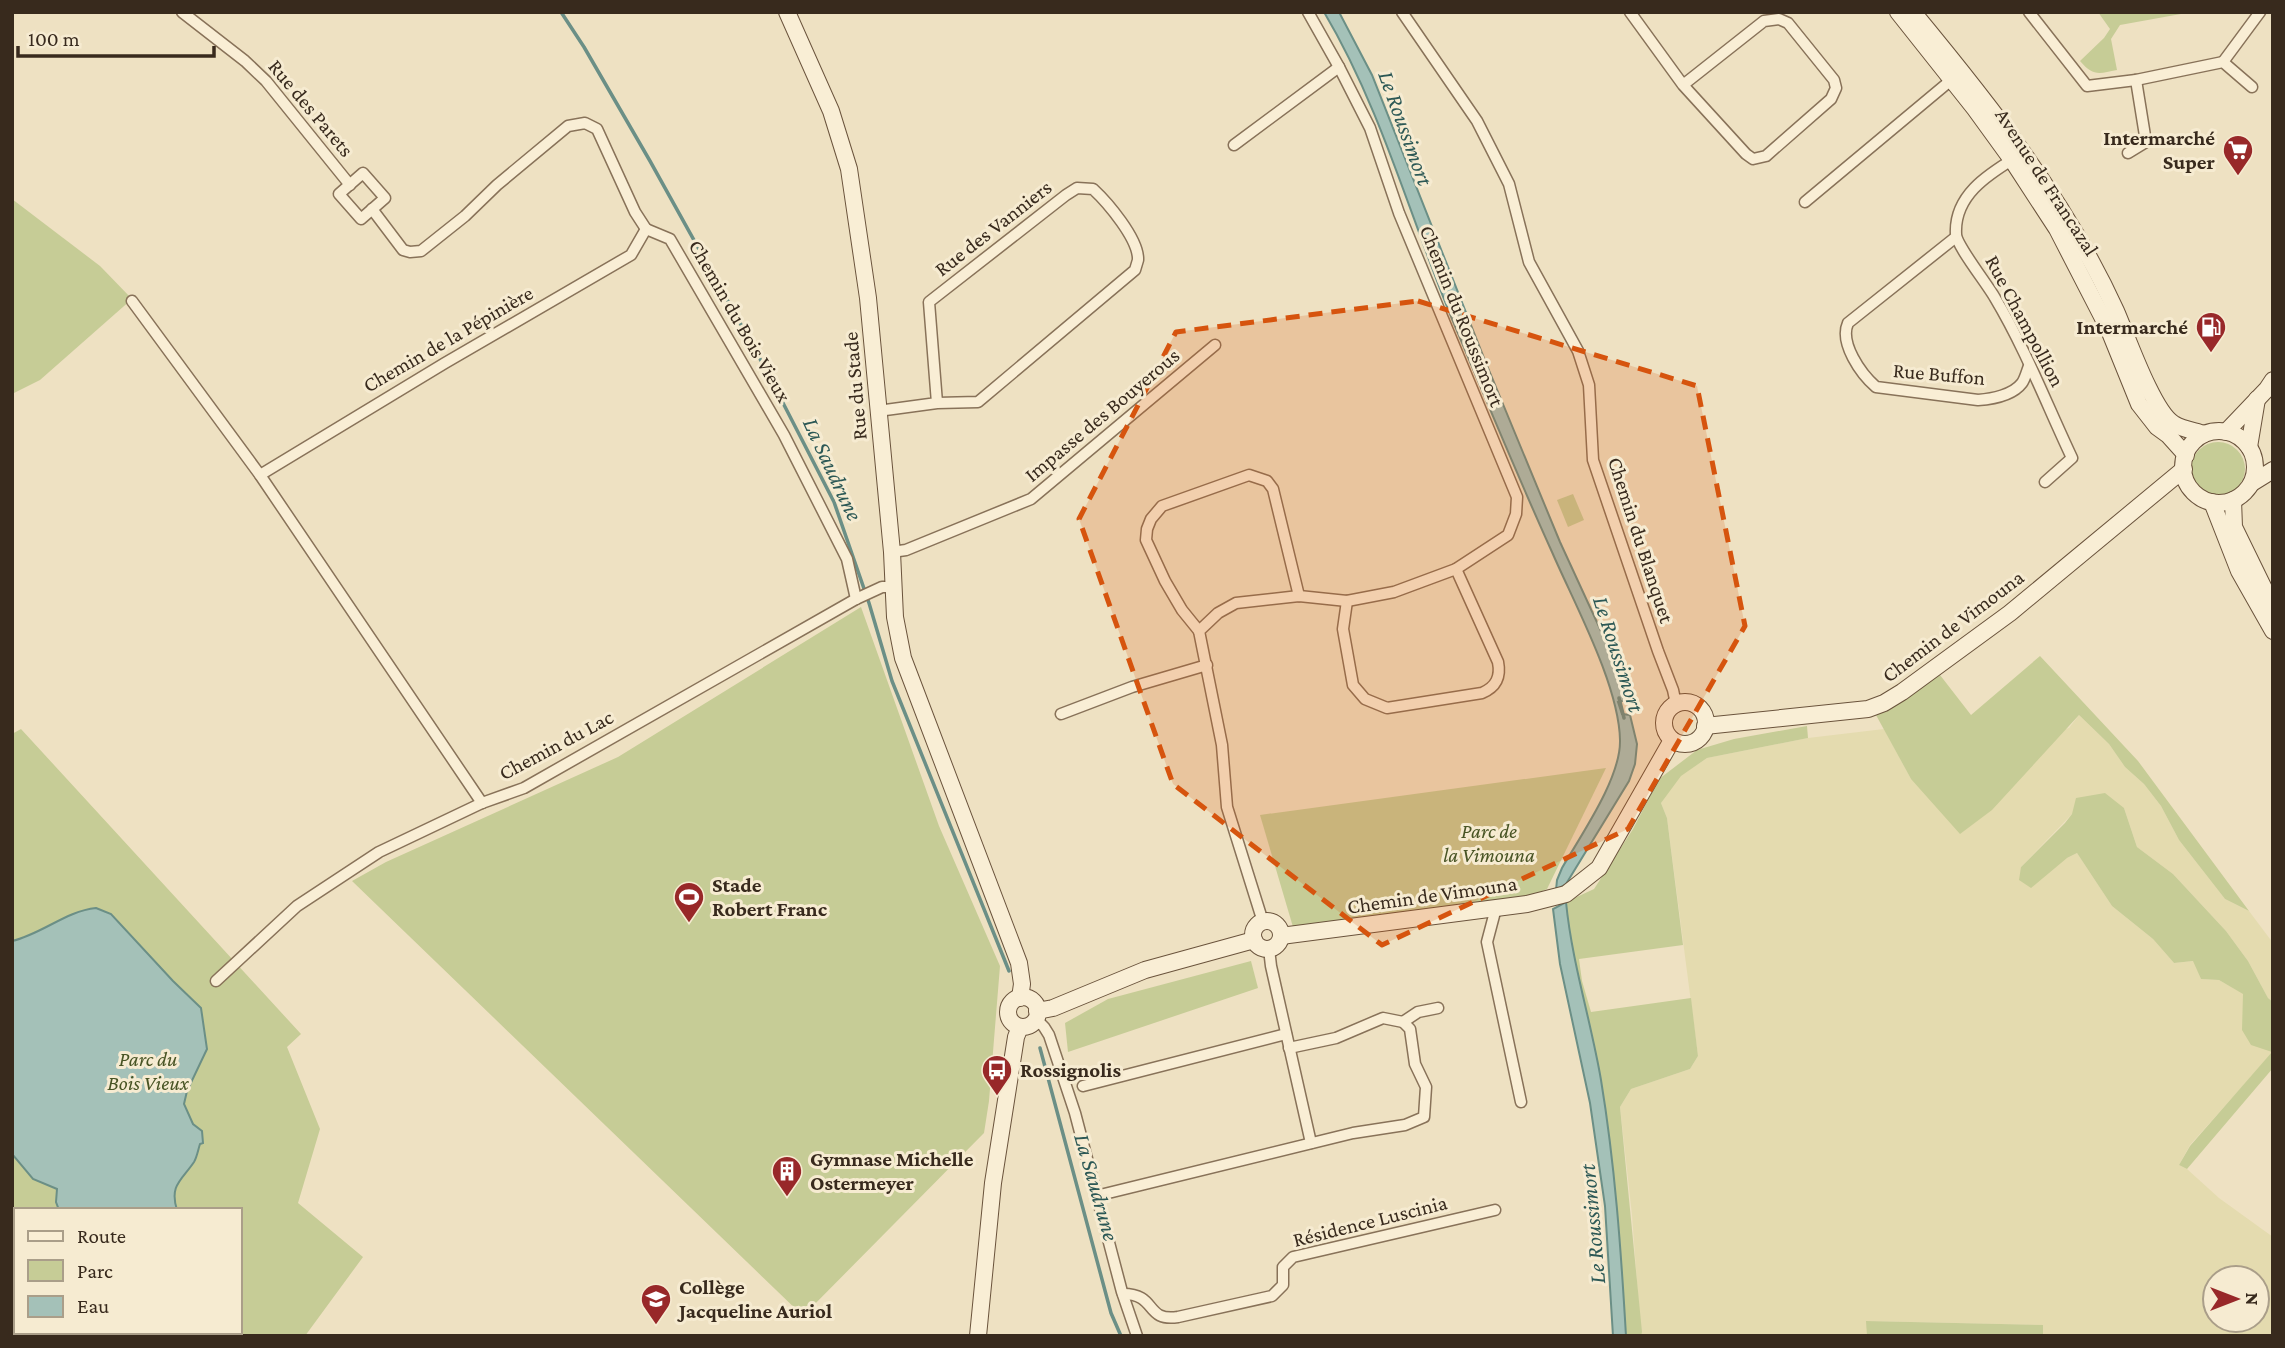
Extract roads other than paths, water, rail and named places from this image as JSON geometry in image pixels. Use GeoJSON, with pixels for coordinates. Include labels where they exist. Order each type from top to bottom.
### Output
{"type":"FeatureCollection","features":[{"type":"Feature","properties":{"kind":"street","name":"Rue des Parets"},"geometry":{"type":"LineString","coordinates":[[182,12],[245,61],[266,81],[346,180]]}},
{"type":"Feature","properties":{"kind":"street","name":"Rue du Stade"},"geometry":{"type":"LineString","coordinates":[[787,12],[831,111],[849,169],[868,298],[892,552],[888,587],[903,658],[1019,963],[1022,984],[1020,998]]}},
{"type":"Feature","properties":{"kind":"street","name":"Chemin du Roussimort"},"geometry":{"type":"LineString","coordinates":[[1308,12],[1370,128],[1399,213],[1517,497],[1518,505],[1508,535],[1456,569]]}},
{"type":"Feature","properties":{"kind":"street","name":"Chemin du Blanquet"},"geometry":{"type":"LineString","coordinates":[[1402,12],[1477,121],[1509,184],[1529,262],[1578,351],[1589,385],[1593,460],[1676,704]]}},
{"type":"Feature","properties":{"kind":"street"},"geometry":{"type":"LineString","coordinates":[[1630,12],[1683,85],[1753,159],[1766,156],[1831,99],[1836,88],[1834,80],[1788,23],[1779,19],[1764,21],[1683,85]]}},
{"type":"Feature","properties":{"kind":"street","name":"Avenue de Francazal"},"geometry":{"type":"LineString","coordinates":[[1898,12],[1957,75]]}},
{"type":"Feature","properties":{"kind":"street","name":"Avenue de Francazal"},"geometry":{"type":"LineString","coordinates":[[1913,12],[2077,237],[2105,288],[2163,414],[2174,425],[2204,434]]}},
{"type":"Feature","properties":{"kind":"street"},"geometry":{"type":"LineString","coordinates":[[2029,12],[2087,86],[2136,80],[2223,62],[2260,12]]}},
{"type":"Feature","properties":{"kind":"street"},"geometry":{"type":"LineString","coordinates":[[2223,62],[2252,87]]}},
{"type":"Feature","properties":{"kind":"street"},"geometry":{"type":"LineString","coordinates":[[1234,145],[1339,67]]}},
{"type":"Feature","properties":{"kind":"street"},"geometry":{"type":"LineString","coordinates":[[1805,202],[1957,75]]}},
{"type":"Feature","properties":{"kind":"street"},"geometry":{"type":"LineString","coordinates":[[2128,153],[2146,142],[2136,80]]}},
{"type":"Feature","properties":{"kind":"street"},"geometry":{"type":"LineString","coordinates":[[373,209],[403,250],[410,253],[421,251],[568,126],[585,123],[597,130],[629,200],[646,229]]}},
{"type":"Feature","properties":{"kind":"street"},"geometry":{"type":"LineString","coordinates":[[1956,237],[1958,219],[1973,187],[2018,156]]}},
{"type":"Feature","properties":{"kind":"street","name":"Avenue de Francazal"},"geometry":{"type":"LineString","coordinates":[[2018,156],[2091,292],[2139,404],[2157,427],[2168,435],[2185,462]]}},
{"type":"Feature","properties":{"kind":"street"},"geometry":{"type":"LineString","coordinates":[[363,173],[385,198],[360,219],[339,194],[346,180],[363,173]]}},
{"type":"Feature","properties":{"kind":"street","name":"Rue des Vanniers"},"geometry":{"type":"LineString","coordinates":[[878,411],[978,401],[1135,271],[1138,260],[1131,238],[1107,202],[1093,189],[1077,188],[1066,195],[929,302],[937,403]]}},
{"type":"Feature","properties":{"kind":"street","name":"Chemin de la Pépinière"},"geometry":{"type":"LineString","coordinates":[[260,475],[631,255],[646,229]]}},
{"type":"Feature","properties":{"kind":"street","name":"Chemin du Bois Vieux"},"geometry":{"type":"LineString","coordinates":[[646,229],[670,239],[771,413],[847,559],[859,598]]}},
{"type":"Feature","properties":{"kind":"street","name":"Rue Champollion"},"geometry":{"type":"LineString","coordinates":[[1956,237],[1996,299],[2072,458],[2045,482]]}},
{"type":"Feature","properties":{"kind":"street","name":"Rue Buffon"},"geometry":{"type":"LineString","coordinates":[[1956,237],[1848,323],[1845,339],[1847,347],[1869,382],[1876,387],[1978,400],[2007,394],[2021,384],[2029,366]]}},
{"type":"Feature","properties":{"kind":"street"},"geometry":{"type":"LineString","coordinates":[[132,301],[260,475],[482,803]]}},
{"type":"Feature","properties":{"kind":"street","name":"Impasse des Bouyerous"},"geometry":{"type":"LineString","coordinates":[[892,552],[906,550],[1031,499],[1215,345]]}},
{"type":"Feature","properties":{"kind":"street"},"geometry":{"type":"LineString","coordinates":[[2226,432],[2273,380]]}},
{"type":"Feature","properties":{"kind":"street"},"geometry":{"type":"LineString","coordinates":[[2252,483],[2255,470],[2252,454],[2257,399]]}},
{"type":"Feature","properties":{"kind":"street"},"geometry":{"type":"LineString","coordinates":[[2226,432],[2239,437],[2252,454],[2273,470],[2252,483],[2241,496],[2233,500],[2212,502],[2203,499],[2191,489],[2185,478],[2185,462],[2194,442],[2204,434],[2226,432]]}},
{"type":"Feature","properties":{"kind":"street","name":"Chemin de Vimouna"},"geometry":{"type":"LineString","coordinates":[[1705,726],[1868,709],[1884,703],[2010,613],[2155,494],[2185,462]]}},
{"type":"Feature","properties":{"kind":"street"},"geometry":{"type":"LineString","coordinates":[[1263,922],[1227,807],[1222,745],[1199,631],[1182,610],[1165,581],[1146,540],[1151,519],[1162,506],[1249,475],[1267,481],[1273,489],[1299,596]]}},
{"type":"Feature","properties":{"kind":"street","name":"Chemin de Vimouna"},"geometry":{"type":"LineString","coordinates":[[2155,494],[2191,489]]}},
{"type":"Feature","properties":{"kind":"street"},"geometry":{"type":"LineString","coordinates":[[2233,500],[2234,527],[2273,607]]}},
{"type":"Feature","properties":{"kind":"street"},"geometry":{"type":"LineString","coordinates":[[2212,502],[2239,571],[2273,631]]}},
{"type":"Feature","properties":{"kind":"street"},"geometry":{"type":"LineString","coordinates":[[1199,631],[1218,613],[1236,603],[1299,596],[1347,601],[1394,592],[1456,569],[1498,662],[1500,670],[1495,685],[1482,693],[1387,708],[1365,699],[1353,685],[1343,629],[1347,601]]}},
{"type":"Feature","properties":{"kind":"street","name":"Chemin du Lac"},"geometry":{"type":"LineString","coordinates":[[216,981],[297,906],[379,852],[482,803],[524,788],[859,598],[888,587]]}},
{"type":"Feature","properties":{"kind":"street"},"geometry":{"type":"LineString","coordinates":[[1061,714],[1132,687],[1208,665]]}},
{"type":"Feature","properties":{"kind":"street"},"geometry":{"type":"LineString","coordinates":[[1687,703],[1697,707],[1704,716],[1705,726],[1701,736],[1682,744],[1672,740],[1664,724],[1667,712],[1676,704],[1687,703]]}},
{"type":"Feature","properties":{"kind":"street","name":"Chemin de Vimouna"},"geometry":{"type":"LineString","coordinates":[[1281,936],[1496,908],[1558,897],[1598,868],[1672,740]]}},
{"type":"Feature","properties":{"kind":"street"},"geometry":{"type":"LineString","coordinates":[[1496,908],[1487,942],[1521,1102]]}},
{"type":"Feature","properties":{"kind":"street"},"geometry":{"type":"LineString","coordinates":[[1263,922],[1272,923],[1277,926],[1281,936],[1279,943],[1269,949],[1259,947],[1254,940],[1254,932],[1263,922]]}},
{"type":"Feature","properties":{"kind":"street"},"geometry":{"type":"LineString","coordinates":[[1137,1336],[1123,1294],[1071,1100],[1049,1035],[1037,1015],[1031,1001],[1020,998],[1010,1005],[1008,1014],[1012,1023],[1028,1027],[1037,1015],[1053,1007],[1145,971],[1254,940]]}},
{"type":"Feature","properties":{"kind":"street"},"geometry":{"type":"LineString","coordinates":[[1269,949],[1311,1143]]}},
{"type":"Feature","properties":{"kind":"street"},"geometry":{"type":"LineString","coordinates":[[1403,1022],[1418,1012],[1438,1008]]}},
{"type":"Feature","properties":{"kind":"street"},"geometry":{"type":"LineString","coordinates":[[1096,1196],[1353,1133],[1405,1125],[1424,1116],[1426,1087],[1415,1063],[1410,1029],[1403,1022],[1383,1018],[1336,1038],[1289,1048]]}},
{"type":"Feature","properties":{"kind":"street"},"geometry":{"type":"LineString","coordinates":[[978,1336],[1000,1129],[1013,1051],[1020,1027]]}},
{"type":"Feature","properties":{"kind":"street"},"geometry":{"type":"LineString","coordinates":[[1083,1086],[1286,1034]]}},
{"type":"Feature","properties":{"kind":"street","name":"Résidence Luscinia"},"geometry":{"type":"LineString","coordinates":[[1123,1294],[1138,1294],[1154,1312],[1167,1319],[1272,1296],[1283,1285],[1283,1267],[1293,1257],[1494,1210]]}},
{"type":"Feature","properties":{"kind":"water"},"geometry":{"type":"Polygon","coordinates":[[[1324,12],[1339,12],[1372,75],[1560,542],[1613,657],[1625,700],[1618,702],[1622,714],[1630,715],[1637,744],[1635,764],[1629,781],[1566,884],[1556,890],[1562,868],[1598,806],[1619,755],[1618,718],[1612,695],[1594,645],[1452,319],[1394,163],[1362,86],[1324,12]]]}},
{"type":"Feature","properties":{"kind":"water"},"geometry":{"type":"Polygon","coordinates":[[[1566,902],[1606,1112],[1617,1208],[1626,1336],[1613,1336],[1605,1206],[1590,1103],[1560,964],[1553,909],[1566,902]]]}},
{"type":"Feature","properties":{"kind":"water"},"geometry":{"type":"Polygon","coordinates":[[[96,908],[111,914],[201,1008],[207,1049],[187,1091],[184,1104],[193,1124],[202,1131],[203,1143],[176,1189],[177,1208],[58,1208],[57,1189],[33,1179],[12,1154],[12,941],[85,910],[96,908]]]}},
{"type":"Feature","properties":{"kind":"waterway","name":"La Saudrune"},"geometry":{"type":"LineString","coordinates":[[561,12],[650,161],[765,368],[834,502],[869,603],[892,681],[1009,971]]}},
{"type":"Feature","properties":{"kind":"waterway","name":"Le Roussimort"},"geometry":{"type":"LineString","coordinates":[[1619,698],[1624,718]]}},
{"type":"Feature","properties":{"kind":"waterway","name":"La Saudrune"},"geometry":{"type":"LineString","coordinates":[[1040,1048],[1111,1313],[1121,1336]]}},
{"type":"Feature","properties":{"kind":"place","name":"Intermarché Super"},"geometry":{"type":"Point","coordinates":[2238,177]}},
{"type":"Feature","properties":{"kind":"place","name":"Intermarché"},"geometry":{"type":"Point","coordinates":[2211,354]}},
{"type":"Feature","properties":{"kind":"place","name":"Stade Robert Franc"},"geometry":{"type":"Point","coordinates":[689,924]}},
{"type":"Feature","properties":{"kind":"place","name":"Rossignolis"},"geometry":{"type":"Point","coordinates":[997,1097]}},
{"type":"Feature","properties":{"kind":"place","name":"Gymnase Michelle Ostermeyer"},"geometry":{"type":"Point","coordinates":[787,1198]}},
{"type":"Feature","properties":{"kind":"place","name":"Collège Jacqueline Auriol"},"geometry":{"type":"Point","coordinates":[656,1326]}},
{"type":"Feature","properties":{"kind":"park label","name":"Parc de la Vimouna"},"geometry":{"type":"Point","coordinates":[1489,843]}},
{"type":"Feature","properties":{"kind":"park label","name":"Parc du Bois Vieux"},"geometry":{"type":"Point","coordinates":[148,1071]}}]}
